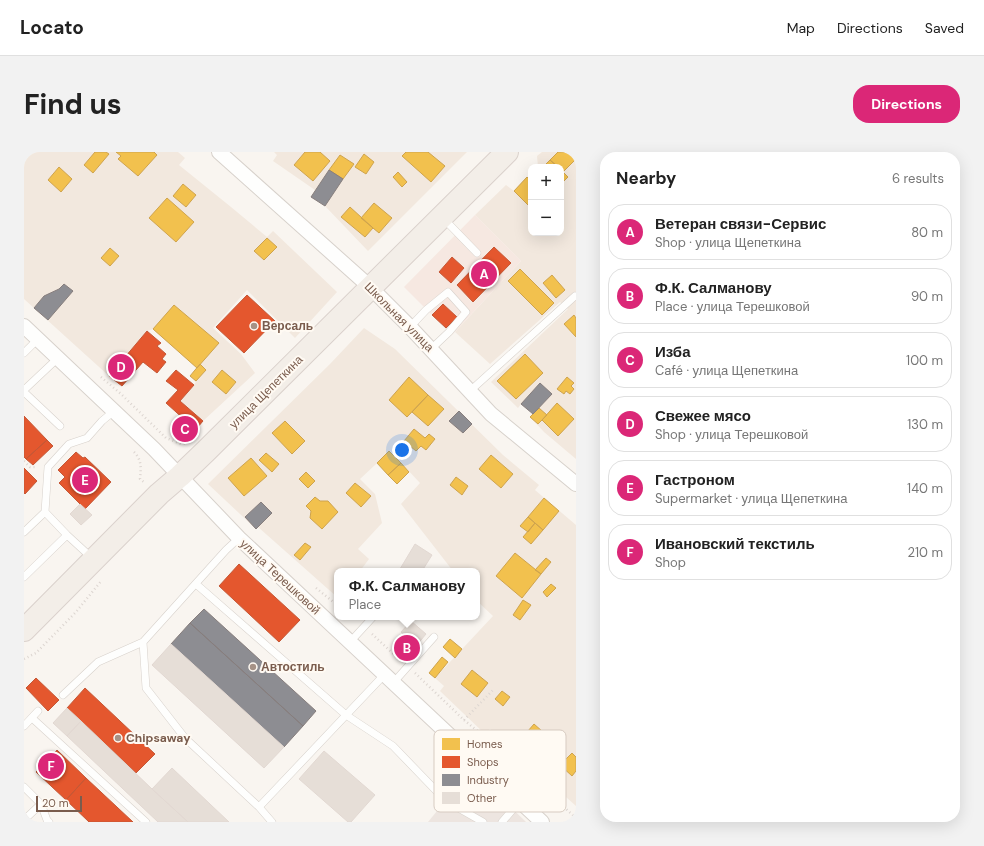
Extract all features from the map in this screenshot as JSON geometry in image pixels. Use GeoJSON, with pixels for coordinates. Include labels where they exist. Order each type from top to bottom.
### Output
{"type":"FeatureCollection","features":[{"type":"Feature","properties":{"kind":"main road","name":"улица Щепеткина"},"geometry":{"type":"LineString","coordinates":[[29,622],[158,494],[180,476],[206,451],[507,152]]}},
{"type":"Feature","properties":{"kind":"street","name":"Школьная улица"},"geometry":{"type":"LineString","coordinates":[[219,152],[370,287],[431,349],[491,414],[576,484]]}},
{"type":"Feature","properties":{"kind":"street","name":"улица Терешковой"},"geometry":{"type":"LineString","coordinates":[[24,326],[154,449],[239,538],[445,730]]}},
{"type":"Feature","properties":{"kind":"street","name":"улица Терешковой"},"geometry":{"type":"LineString","coordinates":[[532,812],[542,822]]}},
{"type":"Feature","properties":{"kind":"lane"},"geometry":{"type":"LineString","coordinates":[[441,217],[477,253]]}},
{"type":"Feature","properties":{"kind":"lane"},"geometry":{"type":"LineString","coordinates":[[410,327],[426,310],[448,292],[453,297],[466,312],[449,332],[431,349]]}},
{"type":"Feature","properties":{"kind":"lane"},"geometry":{"type":"LineString","coordinates":[[470,391],[574,296]]}},
{"type":"Feature","properties":{"kind":"lane"},"geometry":{"type":"LineString","coordinates":[[24,353],[38,339]]}},
{"type":"Feature","properties":{"kind":"lane"},"geometry":{"type":"LineString","coordinates":[[58,358],[24,391],[60,426]]}},
{"type":"Feature","properties":{"kind":"lane"},"geometry":{"type":"LineString","coordinates":[[24,532],[45,512],[48,467],[69,444],[87,438],[102,421],[114,411]]}},
{"type":"Feature","properties":{"kind":"lane"},"geometry":{"type":"LineString","coordinates":[[45,512],[67,535],[94,559]]}},
{"type":"Feature","properties":{"kind":"lane"},"geometry":{"type":"LineString","coordinates":[[24,577],[67,535]]}},
{"type":"Feature","properties":{"kind":"lane"},"geometry":{"type":"LineString","coordinates":[[64,695],[98,662],[144,642],[239,538]]}},
{"type":"Feature","properties":{"kind":"lane"},"geometry":{"type":"LineString","coordinates":[[196,584],[346,715],[393,746],[434,789]]}},
{"type":"Feature","properties":{"kind":"lane"},"geometry":{"type":"LineString","coordinates":[[350,642],[370,620]]}},
{"type":"Feature","properties":{"kind":"lane"},"geometry":{"type":"LineString","coordinates":[[259,807],[346,715],[390,678],[407,667],[434,636]]}},
{"type":"Feature","properties":{"kind":"lane"},"geometry":{"type":"LineString","coordinates":[[144,642],[146,688],[185,738],[259,807],[272,822]]}},
{"type":"Feature","properties":{"kind":"lane"},"geometry":{"type":"LineString","coordinates":[[24,726],[38,711]]}},
{"type":"Feature","properties":{"kind":"lane"},"geometry":{"type":"LineString","coordinates":[[32,718],[146,822]]}},
{"type":"Feature","properties":{"kind":"lane"},"geometry":{"type":"LineString","coordinates":[[24,787],[41,804],[49,822]]}},
{"type":"Feature","properties":{"kind":"lane"},"geometry":{"type":"LineString","coordinates":[[24,820],[41,804]]}},
{"type":"Feature","properties":{"kind":"lane"},"geometry":{"type":"LineString","coordinates":[[465,812],[483,822]]}},
{"type":"Feature","properties":{"kind":"lane"},"geometry":{"type":"LineString","coordinates":[[502,822],[511,812]]}},
{"type":"Feature","properties":{"kind":"path"},"geometry":{"type":"LineString","coordinates":[[97,373],[166,438],[181,444],[187,443],[194,439],[206,451]]}},
{"type":"Feature","properties":{"kind":"path"},"geometry":{"type":"LineString","coordinates":[[24,461],[30,467],[48,467]]}},
{"type":"Feature","properties":{"kind":"path"},"geometry":{"type":"LineString","coordinates":[[364,627],[476,730]]}},
{"type":"Feature","properties":{"kind":"path"},"geometry":{"type":"LineString","coordinates":[[464,720],[493,690]]}},
{"type":"Feature","properties":{"kind":"path"},"geometry":{"type":"LineString","coordinates":[[566,809],[576,818]]}},
{"type":"Feature","properties":{"kind":"shaded area"},"geometry":{"type":"Polygon","coordinates":[[[24,152],[178,152],[185,158],[179,165],[267,237],[273,231],[337,292],[295,338],[247,290],[213,328],[241,354],[255,373],[203,421],[180,401],[196,382],[190,376],[197,368],[153,329],[147,331],[109,376],[24,299],[24,152]]]}},
{"type":"Feature","properties":{"kind":"shaded area"},"geometry":{"type":"Polygon","coordinates":[[[274,152],[467,152],[368,251],[325,206],[311,197],[315,190],[273,161],[277,155],[274,152]]]}},
{"type":"Feature","properties":{"kind":"shaded area"},"geometry":{"type":"Polygon","coordinates":[[[542,152],[573,152],[576,155],[576,459],[544,432],[530,417],[533,414],[521,404],[518,408],[491,382],[568,309],[560,302],[490,364],[455,332],[521,261],[475,215],[506,185],[514,191],[528,177],[528,236],[564,236],[564,164],[538,164],[537,156],[542,152]]]}},
{"type":"Feature","properties":{"kind":"shaded area"},"geometry":{"type":"Polygon","coordinates":[[[475,215],[521,261],[452,335],[404,287],[475,215]]]}},
{"type":"Feature","properties":{"kind":"shaded area"},"geometry":{"type":"Polygon","coordinates":[[[364,328],[395,349],[503,455],[539,485],[535,490],[576,525],[576,806],[566,797],[566,730],[481,730],[440,691],[444,686],[435,678],[493,616],[480,604],[480,568],[451,568],[401,504],[420,483],[390,451],[360,479],[375,494],[382,523],[358,549],[369,559],[362,568],[334,568],[334,594],[258,527],[256,529],[208,484],[330,364],[364,328]]]}},
{"type":"Feature","properties":{"kind":"shaded area"},"geometry":{"type":"Polygon","coordinates":[[[436,812],[516,812],[526,822],[428,822],[436,812]]]}},
{"type":"Feature","properties":{"kind":"building: Homes"},"geometry":{"type":"Polygon","coordinates":[[[95,152],[106,152],[109,154],[93,173],[84,165],[95,152]]]}},
{"type":"Feature","properties":{"kind":"building: Homes"},"geometry":{"type":"Polygon","coordinates":[[[116,152],[154,152],[157,155],[138,176],[118,159],[121,156],[116,152]]]}},
{"type":"Feature","properties":{"kind":"building: Homes"},"geometry":{"type":"Polygon","coordinates":[[[305,152],[320,152],[330,161],[313,181],[294,165],[305,152]]]}},
{"type":"Feature","properties":{"kind":"building: Homes"},"geometry":{"type":"Polygon","coordinates":[[[406,152],[428,152],[445,166],[431,182],[402,156],[406,152]]]}},
{"type":"Feature","properties":{"kind":"building: Homes"},"geometry":{"type":"Polygon","coordinates":[[[558,152],[573,152],[576,155],[576,159],[564,171],[564,164],[555,164],[550,160],[558,152]]]}},
{"type":"Feature","properties":{"kind":"building: Homes"},"geometry":{"type":"Polygon","coordinates":[[[364,154],[374,162],[366,174],[355,167],[364,154]]]}},
{"type":"Feature","properties":{"kind":"building: Homes"},"geometry":{"type":"Polygon","coordinates":[[[340,155],[354,164],[343,179],[329,170],[340,155]]]}},
{"type":"Feature","properties":{"kind":"building: Homes"},"geometry":{"type":"Polygon","coordinates":[[[550,160],[555,164],[546,164],[550,160]]]}},
{"type":"Feature","properties":{"kind":"building: Homes"},"geometry":{"type":"Polygon","coordinates":[[[59,167],[72,179],[61,192],[48,180],[59,167]]]}},
{"type":"Feature","properties":{"kind":"building: Homes"},"geometry":{"type":"Polygon","coordinates":[[[398,172],[407,182],[402,187],[393,177],[398,172]]]}},
{"type":"Feature","properties":{"kind":"building: Homes"},"geometry":{"type":"Polygon","coordinates":[[[564,173],[568,177],[564,181],[564,173]]]}},
{"type":"Feature","properties":{"kind":"building: Homes"},"geometry":{"type":"Polygon","coordinates":[[[527,177],[528,205],[514,191],[527,177]]]}},
{"type":"Feature","properties":{"kind":"building: Homes"},"geometry":{"type":"Polygon","coordinates":[[[183,184],[196,195],[186,207],[173,196],[183,184]]]}},
{"type":"Feature","properties":{"kind":"building: Homes"},"geometry":{"type":"Polygon","coordinates":[[[167,198],[194,222],[176,242],[149,218],[167,198]]]}},
{"type":"Feature","properties":{"kind":"building: Homes"},"geometry":{"type":"Polygon","coordinates":[[[374,203],[392,218],[379,233],[361,218],[374,203]]]}},
{"type":"Feature","properties":{"kind":"building: Homes"},"geometry":{"type":"Polygon","coordinates":[[[350,207],[373,228],[365,237],[341,217],[350,207]]]}},
{"type":"Feature","properties":{"kind":"building: Homes"},"geometry":{"type":"Polygon","coordinates":[[[267,238],[277,247],[264,260],[254,251],[267,238]]]}},
{"type":"Feature","properties":{"kind":"building: Homes"},"geometry":{"type":"Polygon","coordinates":[[[110,248],[119,256],[110,266],[101,258],[110,248]]]}},
{"type":"Feature","properties":{"kind":"building: Homes"},"geometry":{"type":"Polygon","coordinates":[[[520,269],[554,303],[542,315],[508,281],[520,269]]]}},
{"type":"Feature","properties":{"kind":"building: Homes"},"geometry":{"type":"Polygon","coordinates":[[[552,275],[565,290],[556,298],[543,283],[552,275]]]}},
{"type":"Feature","properties":{"kind":"building: Homes"},"geometry":{"type":"Polygon","coordinates":[[[174,305],[219,343],[197,368],[153,329],[174,305]]]}},
{"type":"Feature","properties":{"kind":"building: Homes"},"geometry":{"type":"Polygon","coordinates":[[[574,315],[576,318],[576,337],[564,324],[574,315]]]}},
{"type":"Feature","properties":{"kind":"building: Homes"},"geometry":{"type":"Polygon","coordinates":[[[525,354],[543,373],[516,399],[497,381],[525,354]]]}},
{"type":"Feature","properties":{"kind":"building: Homes"},"geometry":{"type":"Polygon","coordinates":[[[200,364],[206,370],[196,381],[190,376],[200,364]]]}},
{"type":"Feature","properties":{"kind":"building: Homes"},"geometry":{"type":"Polygon","coordinates":[[[222,370],[236,382],[226,394],[212,382],[222,370]]]}},
{"type":"Feature","properties":{"kind":"building: Homes"},"geometry":{"type":"Polygon","coordinates":[[[409,377],[428,395],[407,417],[389,400],[409,377]]]}},
{"type":"Feature","properties":{"kind":"building: Homes"},"geometry":{"type":"Polygon","coordinates":[[[567,377],[574,383],[571,386],[574,389],[570,394],[566,391],[564,394],[557,389],[567,377]]]}},
{"type":"Feature","properties":{"kind":"building: Homes"},"geometry":{"type":"Polygon","coordinates":[[[428,395],[444,409],[428,426],[412,412],[428,395]]]}},
{"type":"Feature","properties":{"kind":"building: Homes"},"geometry":{"type":"Polygon","coordinates":[[[557,403],[574,419],[558,436],[542,420],[557,403]]]}},
{"type":"Feature","properties":{"kind":"building: Homes"},"geometry":{"type":"Polygon","coordinates":[[[539,408],[547,415],[538,424],[530,417],[539,408]]]}},
{"type":"Feature","properties":{"kind":"building: Homes"},"geometry":{"type":"Polygon","coordinates":[[[285,421],[305,441],[292,454],[272,433],[285,421]]]}},
{"type":"Feature","properties":{"kind":"building: Homes"},"geometry":{"type":"Polygon","coordinates":[[[414,429],[425,438],[429,434],[435,439],[426,450],[421,446],[416,451],[404,441],[414,429]]]}},
{"type":"Feature","properties":{"kind":"building: Homes"},"geometry":{"type":"Polygon","coordinates":[[[389,451],[401,463],[388,475],[377,463],[389,451]]]}},
{"type":"Feature","properties":{"kind":"building: Homes"},"geometry":{"type":"Polygon","coordinates":[[[266,453],[279,464],[272,472],[259,460],[266,453]]]}},
{"type":"Feature","properties":{"kind":"building: Homes"},"geometry":{"type":"Polygon","coordinates":[[[491,455],[513,474],[501,488],[479,469],[491,455]]]}},
{"type":"Feature","properties":{"kind":"building: Homes"},"geometry":{"type":"Polygon","coordinates":[[[251,458],[267,476],[244,496],[228,478],[251,458]]]}},
{"type":"Feature","properties":{"kind":"building: Homes"},"geometry":{"type":"Polygon","coordinates":[[[401,463],[409,472],[397,484],[388,475],[401,463]]]}},
{"type":"Feature","properties":{"kind":"building: Homes"},"geometry":{"type":"Polygon","coordinates":[[[306,472],[315,481],[308,488],[299,479],[306,472]]]}},
{"type":"Feature","properties":{"kind":"building: Homes"},"geometry":{"type":"Polygon","coordinates":[[[456,477],[468,486],[462,495],[450,485],[456,477]]]}},
{"type":"Feature","properties":{"kind":"building: Homes"},"geometry":{"type":"Polygon","coordinates":[[[355,483],[371,496],[361,507],[346,493],[355,483]]]}},
{"type":"Feature","properties":{"kind":"building: Homes"},"geometry":{"type":"Polygon","coordinates":[[[315,497],[320,501],[328,501],[338,512],[322,529],[310,518],[311,511],[306,506],[315,497]]]}},
{"type":"Feature","properties":{"kind":"building: Homes"},"geometry":{"type":"Polygon","coordinates":[[[544,498],[559,511],[543,530],[528,517],[544,498]]]}},
{"type":"Feature","properties":{"kind":"building: Homes"},"geometry":{"type":"Polygon","coordinates":[[[528,517],[535,523],[528,532],[520,526],[528,517]]]}},
{"type":"Feature","properties":{"kind":"building: Homes"},"geometry":{"type":"Polygon","coordinates":[[[535,523],[543,530],[531,544],[523,537],[535,523]]]}},
{"type":"Feature","properties":{"kind":"building: Homes"},"geometry":{"type":"Polygon","coordinates":[[[305,543],[311,547],[300,560],[294,555],[305,543]]]}},
{"type":"Feature","properties":{"kind":"building: Homes"},"geometry":{"type":"Polygon","coordinates":[[[515,553],[541,574],[522,598],[496,576],[515,553]]]}},
{"type":"Feature","properties":{"kind":"building: Homes"},"geometry":{"type":"Polygon","coordinates":[[[546,558],[551,562],[541,574],[535,570],[546,558]]]}},
{"type":"Feature","properties":{"kind":"building: Homes"},"geometry":{"type":"Polygon","coordinates":[[[551,584],[556,588],[547,597],[543,592],[551,584]]]}},
{"type":"Feature","properties":{"kind":"building: Homes"},"geometry":{"type":"Polygon","coordinates":[[[523,600],[531,605],[520,620],[513,615],[523,600]]]}},
{"type":"Feature","properties":{"kind":"building: Homes"},"geometry":{"type":"Polygon","coordinates":[[[450,639],[462,649],[455,658],[443,647],[450,639]]]}},
{"type":"Feature","properties":{"kind":"building: Homes"},"geometry":{"type":"Polygon","coordinates":[[[442,657],[448,662],[435,678],[429,673],[442,657]]]}},
{"type":"Feature","properties":{"kind":"building: Homes"},"geometry":{"type":"Polygon","coordinates":[[[472,670],[488,683],[477,697],[461,684],[472,670]]]}},
{"type":"Feature","properties":{"kind":"building: Homes"},"geometry":{"type":"Polygon","coordinates":[[[502,691],[510,697],[503,706],[495,699],[502,691]]]}},
{"type":"Feature","properties":{"kind":"building: Homes"},"geometry":{"type":"Polygon","coordinates":[[[534,724],[541,730],[529,730],[534,724]]]}},
{"type":"Feature","properties":{"kind":"building: Homes"},"geometry":{"type":"Polygon","coordinates":[[[572,753],[576,757],[576,771],[572,776],[566,770],[566,759],[572,753]]]}},
{"type":"Feature","properties":{"kind":"building: Shops"},"geometry":{"type":"Polygon","coordinates":[[[494,247],[511,263],[473,302],[457,285],[494,247]]]}},
{"type":"Feature","properties":{"kind":"building: Shops"},"geometry":{"type":"Polygon","coordinates":[[[452,257],[464,268],[451,283],[439,272],[452,257]]]}},
{"type":"Feature","properties":{"kind":"building: Shops"},"geometry":{"type":"Polygon","coordinates":[[[247,295],[275,321],[244,353],[216,327],[247,295]]]}},
{"type":"Feature","properties":{"kind":"building: Shops"},"geometry":{"type":"Polygon","coordinates":[[[443,304],[457,317],[446,328],[432,315],[443,304]]]}},
{"type":"Feature","properties":{"kind":"building: Shops"},"geometry":{"type":"Polygon","coordinates":[[[147,331],[161,343],[157,346],[166,354],[162,359],[166,362],[157,373],[143,362],[122,386],[109,376],[147,331]]]}},
{"type":"Feature","properties":{"kind":"building: Shops"},"geometry":{"type":"Polygon","coordinates":[[[176,370],[194,385],[180,401],[203,421],[185,442],[175,433],[186,421],[166,403],[178,390],[166,381],[176,370]]]}},
{"type":"Feature","properties":{"kind":"building: Shops"},"geometry":{"type":"Polygon","coordinates":[[[24,416],[47,440],[26,459],[24,457],[24,416]]]}},
{"type":"Feature","properties":{"kind":"building: Shops"},"geometry":{"type":"Polygon","coordinates":[[[47,440],[53,446],[33,465],[26,459],[47,440]]]}},
{"type":"Feature","properties":{"kind":"building: Shops"},"geometry":{"type":"Polygon","coordinates":[[[76,452],[83,458],[85,457],[111,482],[85,509],[59,483],[65,477],[58,470],[76,452]]]}},
{"type":"Feature","properties":{"kind":"building: Shops"},"geometry":{"type":"Polygon","coordinates":[[[24,468],[37,481],[25,494],[24,493],[24,468]]]}},
{"type":"Feature","properties":{"kind":"building: Shops"},"geometry":{"type":"Polygon","coordinates":[[[239,564],[300,620],[279,642],[219,586],[239,564]]]}},
{"type":"Feature","properties":{"kind":"building: Shops"},"geometry":{"type":"Polygon","coordinates":[[[36,678],[59,700],[48,711],[26,688],[36,678]]]}},
{"type":"Feature","properties":{"kind":"building: Shops","name":"Chipsaway"},"geometry":{"type":"Polygon","coordinates":[[[85,688],[155,754],[136,773],[67,708],[85,688]]]}},
{"type":"Feature","properties":{"kind":"building: Shops"},"geometry":{"type":"Polygon","coordinates":[[[57,750],[86,778],[66,800],[36,772],[57,750]]]}},
{"type":"Feature","properties":{"kind":"building: Shops"},"geometry":{"type":"Polygon","coordinates":[[[86,778],[133,822],[89,822],[66,800],[86,778]]]}},
{"type":"Feature","properties":{"kind":"building: Industry"},"geometry":{"type":"Polygon","coordinates":[[[329,170],[343,179],[325,206],[311,197],[329,170]]]}},
{"type":"Feature","properties":{"kind":"building: Industry"},"geometry":{"type":"Polygon","coordinates":[[[64,284],[73,291],[48,320],[34,308],[44,296],[59,289],[64,284]]]}},
{"type":"Feature","properties":{"kind":"building: Industry"},"geometry":{"type":"Polygon","coordinates":[[[540,383],[552,394],[533,414],[521,404],[540,383]]]}},
{"type":"Feature","properties":{"kind":"building: Industry"},"geometry":{"type":"Polygon","coordinates":[[[459,411],[472,424],[463,433],[449,421],[459,411]]]}},
{"type":"Feature","properties":{"kind":"building: Industry"},"geometry":{"type":"Polygon","coordinates":[[[261,502],[272,513],[256,529],[245,517],[261,502]]]}},
{"type":"Feature","properties":{"kind":"building: Industry","name":"Автостиль"},"geometry":{"type":"Polygon","coordinates":[[[204,609],[316,711],[303,726],[190,623],[204,609]]]}},
{"type":"Feature","properties":{"kind":"building: Industry"},"geometry":{"type":"Polygon","coordinates":[[[190,623],[303,726],[284,747],[171,644],[190,623]]]}},
{"type":"Feature","properties":{"kind":"building: Other"},"geometry":{"type":"Polygon","coordinates":[[[80,504],[92,515],[81,525],[70,514],[80,504]]]}},
{"type":"Feature","properties":{"kind":"building: Other"},"geometry":{"type":"Polygon","coordinates":[[[415,544],[432,555],[424,568],[401,568],[415,544]]]}},
{"type":"Feature","properties":{"kind":"building: Other"},"geometry":{"type":"Polygon","coordinates":[[[411,621],[426,634],[416,646],[401,632],[411,621]]]}},
{"type":"Feature","properties":{"kind":"building: Other"},"geometry":{"type":"Polygon","coordinates":[[[171,644],[284,747],[264,768],[152,665],[171,644]]]}},
{"type":"Feature","properties":{"kind":"building: Other"},"geometry":{"type":"Polygon","coordinates":[[[67,708],[81,721],[67,736],[53,723],[67,708]]]}},
{"type":"Feature","properties":{"kind":"building: Other"},"geometry":{"type":"Polygon","coordinates":[[[81,721],[188,822],[158,822],[67,736],[81,721]]]}},
{"type":"Feature","properties":{"kind":"building: Other"},"geometry":{"type":"Polygon","coordinates":[[[324,751],[375,795],[351,822],[348,822],[299,779],[324,751]]]}},
{"type":"Feature","properties":{"kind":"building: Other"},"geometry":{"type":"Polygon","coordinates":[[[172,768],[229,822],[188,822],[152,789],[172,768]]]}},
{"type":"Feature","properties":{"kind":"place","name":"Ветеран связи-Сервис"},"geometry":{"type":"Point","coordinates":[484,274]}},
{"type":"Feature","properties":{"kind":"place","name":"Версаль"},"geometry":{"type":"Point","coordinates":[254,326]}},
{"type":"Feature","properties":{"kind":"place","name":"Свежее мясо"},"geometry":{"type":"Point","coordinates":[121,367]}},
{"type":"Feature","properties":{"kind":"place","name":"Изба"},"geometry":{"type":"Point","coordinates":[185,429]}},
{"type":"Feature","properties":{"kind":"place","name":"Гастроном"},"geometry":{"type":"Point","coordinates":[85,480]}},
{"type":"Feature","properties":{"kind":"place","name":"Ф.К. Салманову"},"geometry":{"type":"Point","coordinates":[407,648]}},
{"type":"Feature","properties":{"kind":"place","name":"Автостиль"},"geometry":{"type":"Point","coordinates":[253,667]}},
{"type":"Feature","properties":{"kind":"place","name":"Chipsaway"},"geometry":{"type":"Point","coordinates":[118,738]}},
{"type":"Feature","properties":{"kind":"place","name":"Ивановский текстиль"},"geometry":{"type":"Point","coordinates":[51,766]}}]}
